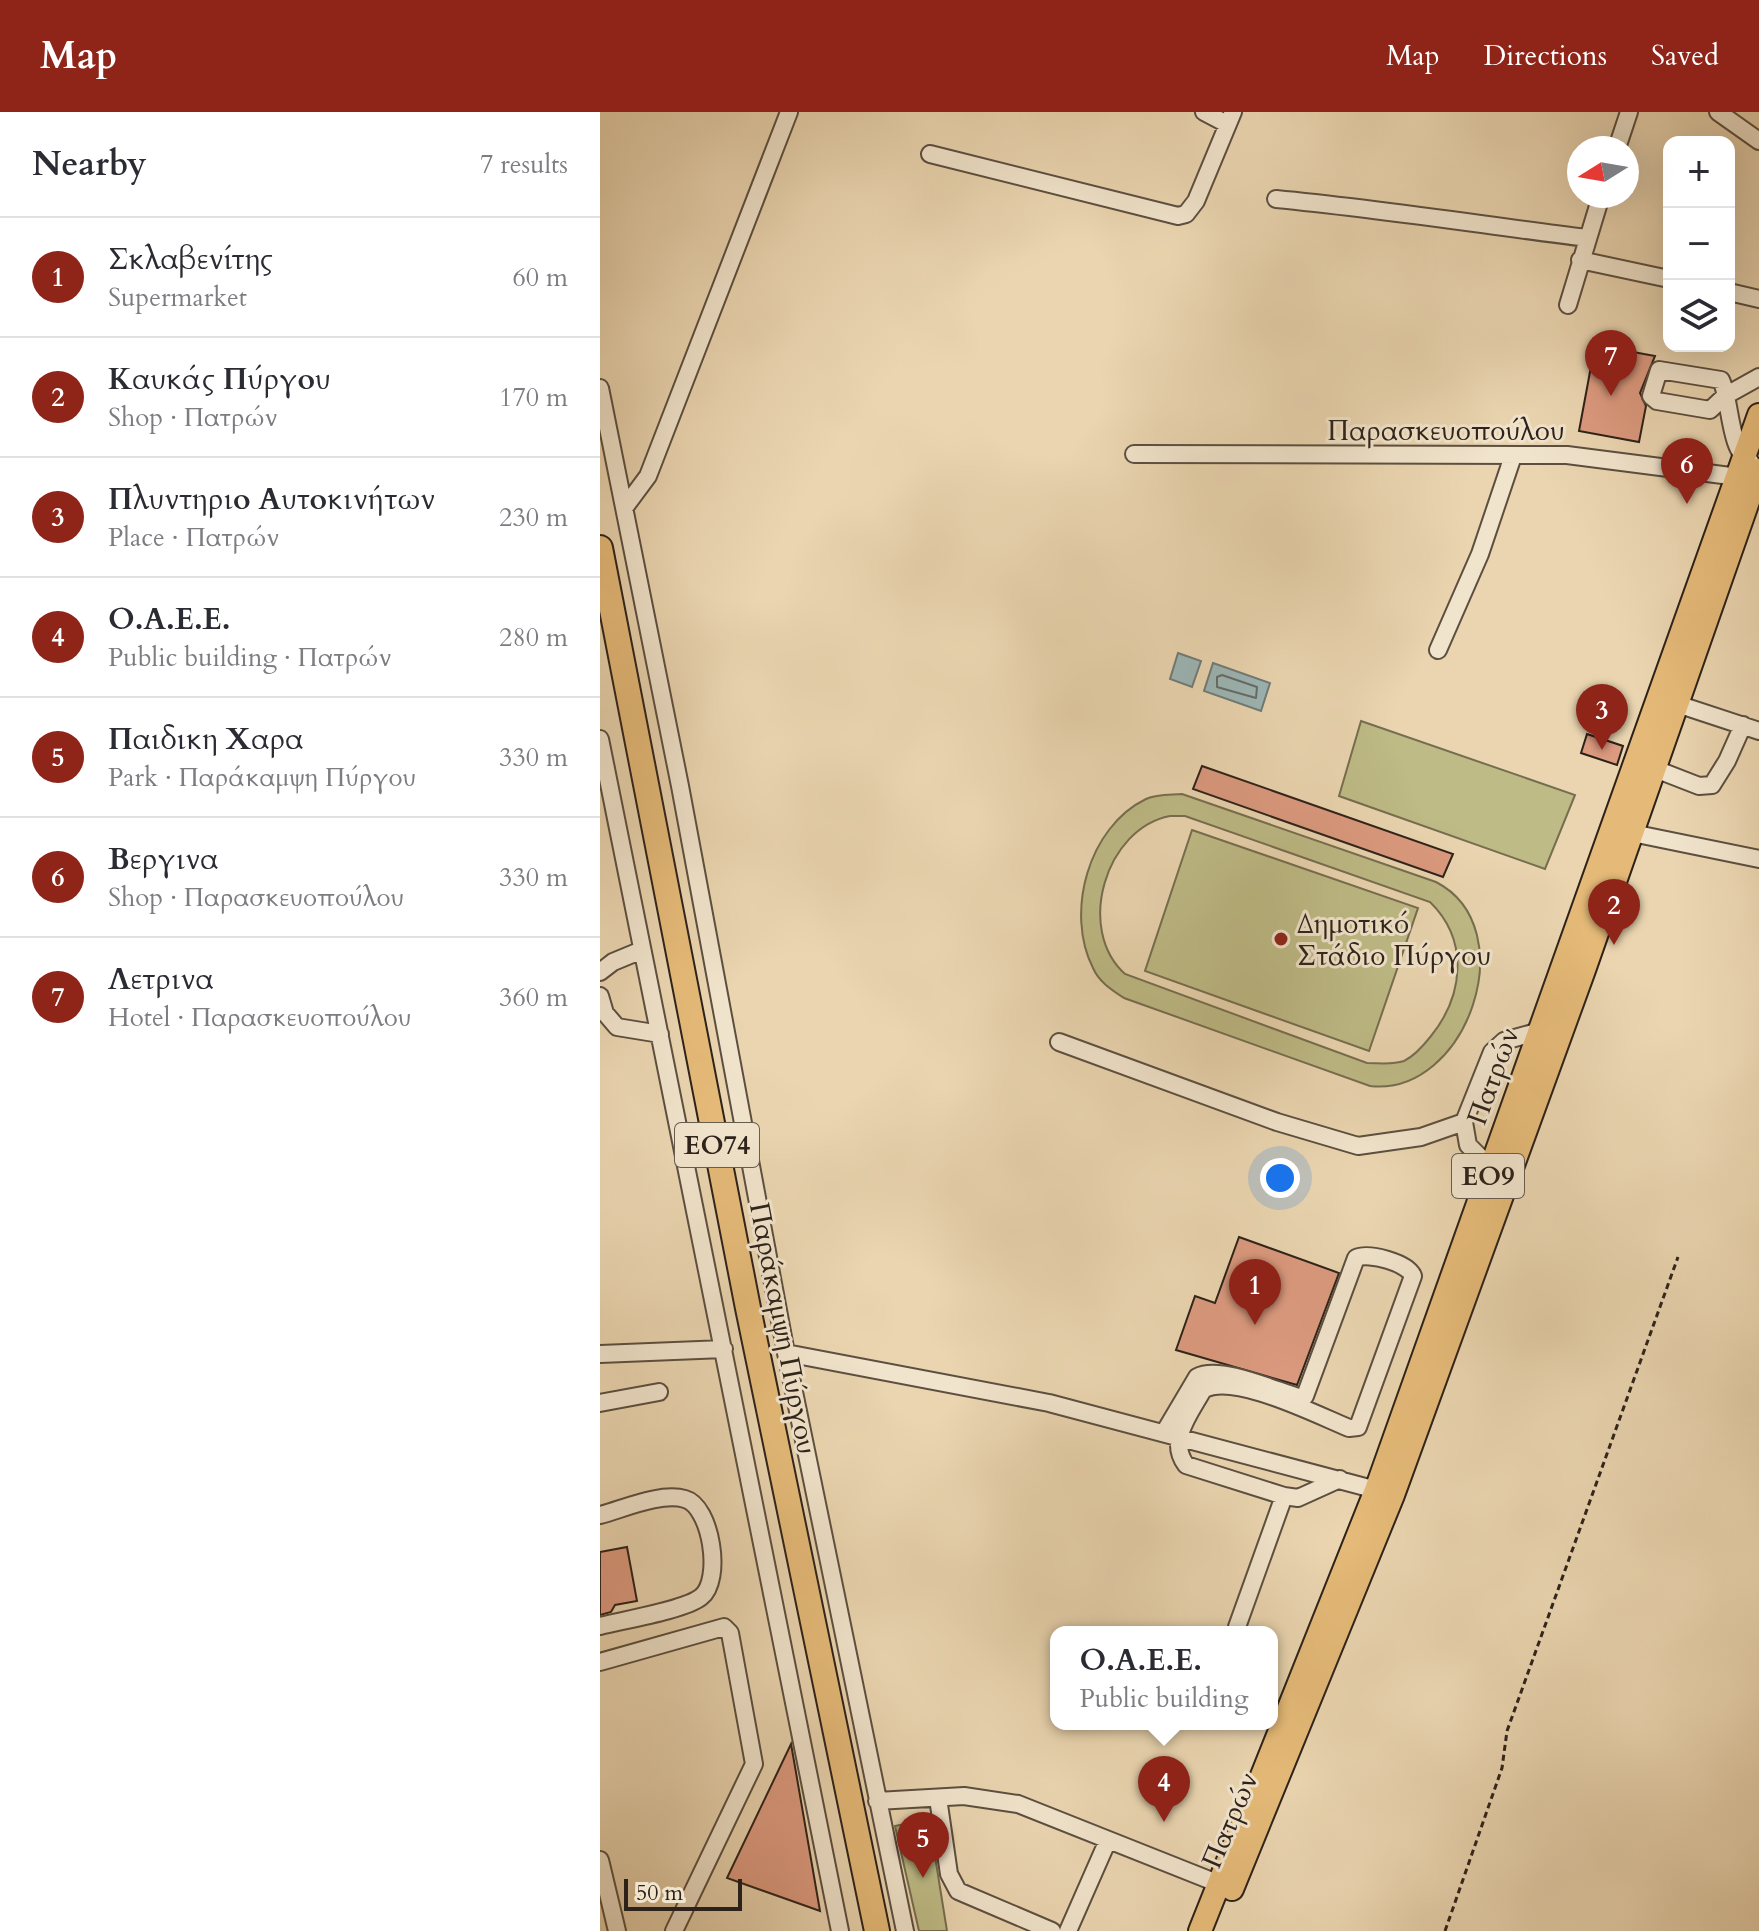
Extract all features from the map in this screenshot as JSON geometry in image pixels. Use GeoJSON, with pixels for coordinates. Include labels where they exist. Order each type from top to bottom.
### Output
{"type":"FeatureCollection","features":[{"type":"Feature","properties":{"kind":"highway","name":"Παράκαμψη Πύργου"},"geometry":{"type":"LineString","coordinates":[[600,548],[748,1308],[877,1931]]}},
{"type":"Feature","properties":{"kind":"main road","name":"Πατρών"},"geometry":{"type":"LineString","coordinates":[[1466,1262],[1491,1168],[1540,1031],[1645,765],[1751,470],[1759,415]]}},
{"type":"Feature","properties":{"kind":"main road","name":"Πατρών"},"geometry":{"type":"LineString","coordinates":[[1200,1931],[1225,1886],[1384,1492],[1466,1262],[1632,833],[1645,765]]}},
{"type":"Feature","properties":{"kind":"main road","name":"Πατρών"},"geometry":{"type":"LineString","coordinates":[[1216,1931],[1225,1886]]}},
{"type":"Feature","properties":{"kind":"street"},"geometry":{"type":"LineString","coordinates":[[625,507],[648,476],[789,112]]}},
{"type":"Feature","properties":{"kind":"street"},"geometry":{"type":"LineString","coordinates":[[930,154],[1178,216],[1186,214],[1196,201],[1229,118],[1204,112]]}},
{"type":"Feature","properties":{"kind":"street"},"geometry":{"type":"LineString","coordinates":[[1621,136],[1629,112]]}},
{"type":"Feature","properties":{"kind":"street"},"geometry":{"type":"LineString","coordinates":[[1718,112],[1759,141]]}},
{"type":"Feature","properties":{"kind":"street"},"geometry":{"type":"LineString","coordinates":[[1276,199],[1416,213],[1459,222],[1587,238]]}},
{"type":"Feature","properties":{"kind":"street"},"geometry":{"type":"LineString","coordinates":[[1568,305],[1597,208]]}},
{"type":"Feature","properties":{"kind":"street"},"geometry":{"type":"LineString","coordinates":[[1580,260],[1663,278]]}},
{"type":"Feature","properties":{"kind":"street"},"geometry":{"type":"LineString","coordinates":[[1735,293],[1759,299]]}},
{"type":"Feature","properties":{"kind":"street"},"geometry":{"type":"LineString","coordinates":[[1751,470],[1736,443],[1725,396],[1759,377]]}},
{"type":"Feature","properties":{"kind":"street"},"geometry":{"type":"LineString","coordinates":[[1732,419],[1741,387]]}},
{"type":"Feature","properties":{"kind":"street"},"geometry":{"type":"LineString","coordinates":[[600,388],[786,1353],[905,1931]]}},
{"type":"Feature","properties":{"kind":"street","name":"Παρασκευοπούλου"},"geometry":{"type":"LineString","coordinates":[[1134,454],[1567,455],[1751,470]]}},
{"type":"Feature","properties":{"kind":"street"},"geometry":{"type":"LineString","coordinates":[[1438,650],[1480,554],[1513,456]]}},
{"type":"Feature","properties":{"kind":"street"},"geometry":{"type":"LineString","coordinates":[[1645,765],[1699,786],[1712,785],[1751,728],[1668,701]]}},
{"type":"Feature","properties":{"kind":"street"},"geometry":{"type":"LineString","coordinates":[[600,739],[840,1931]]}},
{"type":"Feature","properties":{"kind":"street"},"geometry":{"type":"LineString","coordinates":[[1632,833],[1759,859]]}},
{"type":"Feature","properties":{"kind":"street"},"geometry":{"type":"LineString","coordinates":[[600,972],[613,962],[642,950]]}},
{"type":"Feature","properties":{"kind":"street"},"geometry":{"type":"LineString","coordinates":[[600,996],[605,1013],[617,1027],[660,1034]]}},
{"type":"Feature","properties":{"kind":"street"},"geometry":{"type":"LineString","coordinates":[[1491,1168],[1468,1145],[1464,1122],[1492,1052],[1504,1041],[1540,1031]]}},
{"type":"Feature","properties":{"kind":"street"},"geometry":{"type":"LineString","coordinates":[[1059,1042],[1277,1122],[1358,1146],[1421,1137],[1464,1122]]}},
{"type":"Feature","properties":{"kind":"street"},"geometry":{"type":"LineString","coordinates":[[1172,1434],[1203,1390],[1224,1383],[1296,1406],[1349,1428],[1358,1427],[1412,1271],[1367,1255],[1356,1258],[1304,1397],[1227,1375],[1203,1374],[1197,1377],[1172,1434],[1186,1465],[1284,1496],[1304,1496],[1340,1479]]}},
{"type":"Feature","properties":{"kind":"street"},"geometry":{"type":"LineString","coordinates":[[600,1354],[724,1349]]}},
{"type":"Feature","properties":{"kind":"street"},"geometry":{"type":"LineString","coordinates":[[786,1353],[1001,1392],[1172,1434],[1384,1492]]}},
{"type":"Feature","properties":{"kind":"street"},"geometry":{"type":"LineString","coordinates":[[600,1403],[659,1392]]}},
{"type":"Feature","properties":{"kind":"street"},"geometry":{"type":"LineString","coordinates":[[1237,1626],[1284,1496]]}},
{"type":"Feature","properties":{"kind":"street"},"geometry":{"type":"LineString","coordinates":[[600,1515],[655,1501],[686,1499],[694,1504],[706,1527],[714,1565],[712,1585],[695,1601],[600,1626]]}},
{"type":"Feature","properties":{"kind":"street"},"geometry":{"type":"LineString","coordinates":[[600,1662],[724,1627],[730,1633],[754,1764],[674,1931]]}},
{"type":"Feature","properties":{"kind":"street"},"geometry":{"type":"LineString","coordinates":[[938,1798],[949,1874],[958,1891],[1052,1931]]}},
{"type":"Feature","properties":{"kind":"street"},"geometry":{"type":"LineString","coordinates":[[877,1801],[985,1798],[1018,1804],[1225,1886]]}},
{"type":"Feature","properties":{"kind":"street"},"geometry":{"type":"LineString","coordinates":[[1068,1931],[1108,1840]]}},
{"type":"Feature","properties":{"kind":"street"},"geometry":{"type":"LineString","coordinates":[[600,1860],[617,1931]]}},
{"type":"Feature","properties":{"kind":"path"},"geometry":{"type":"LineString","coordinates":[[1445,1931],[1502,1768],[1507,1731],[1678,1257]]}},
{"type":"Feature","properties":{"kind":"shaded area"},"geometry":{"type":"Polygon","coordinates":[[[1361,721],[1575,795],[1545,869],[1339,796],[1361,721]]]}},
{"type":"Feature","properties":{"kind":"shaded area"},"geometry":{"type":"Polygon","coordinates":[[[1182,794],[1436,882],[1463,904],[1477,935],[1480,970],[1473,1005],[1457,1038],[1434,1065],[1404,1082],[1370,1086],[1124,998],[1102,982],[1085,946],[1081,922],[1087,873],[1096,850],[1109,829],[1126,812],[1150,797],[1182,794]],[[1170,816],[1148,824],[1129,839],[1114,859],[1100,907],[1102,932],[1110,955],[1125,974],[1367,1063],[1399,1062],[1419,1050],[1442,1020],[1450,1003],[1458,968],[1451,933],[1430,902],[1185,816],[1170,816]]]}},
{"type":"Feature","properties":{"kind":"shaded area","name":"Δημοτικό Στάδιο Πύργου"},"geometry":{"type":"Polygon","coordinates":[[[1192,830],[1418,908],[1369,1051],[1145,971],[1192,830]]]}},
{"type":"Feature","properties":{"kind":"shaded area"},"geometry":{"type":"Polygon","coordinates":[[[929,1819],[947,1931],[919,1931],[895,1826],[929,1819]]]}},
{"type":"Feature","properties":{"kind":"water"},"geometry":{"type":"Polygon","coordinates":[[[1178,653],[1201,661],[1192,687],[1170,679],[1178,653]]]}},
{"type":"Feature","properties":{"kind":"water"},"geometry":{"type":"Polygon","coordinates":[[[1213,663],[1270,683],[1261,711],[1204,691],[1213,663]]]}},
{"type":"Feature","properties":{"kind":"building"},"geometry":{"type":"Polygon","coordinates":[[[1595,345],[1655,356],[1640,393],[1646,406],[1639,442],[1579,431],[1595,345]]]}},
{"type":"Feature","properties":{"kind":"building"},"geometry":{"type":"Polygon","coordinates":[[[1587,734],[1623,746],[1617,765],[1581,753],[1587,734]]]}},
{"type":"Feature","properties":{"kind":"building"},"geometry":{"type":"Polygon","coordinates":[[[1202,766],[1453,854],[1443,877],[1193,789],[1202,766]]]}},
{"type":"Feature","properties":{"kind":"building"},"geometry":{"type":"Polygon","coordinates":[[[1239,1237],[1339,1273],[1297,1385],[1176,1350],[1195,1296],[1215,1303],[1239,1237]]]}},
{"type":"Feature","properties":{"kind":"building"},"geometry":{"type":"Polygon","coordinates":[[[627,1547],[637,1601],[615,1605],[611,1612],[600,1615],[600,1552],[627,1547]]]}},
{"type":"Feature","properties":{"kind":"building"},"geometry":{"type":"Polygon","coordinates":[[[791,1744],[794,1761],[820,1911],[727,1878],[791,1744]]]}},
{"type":"Feature","properties":{"kind":"place","name":"Λετρινα"},"geometry":{"type":"Point","coordinates":[1611,396]}},
{"type":"Feature","properties":{"kind":"place","name":"Βεργινα"},"geometry":{"type":"Point","coordinates":[1687,504]}},
{"type":"Feature","properties":{"kind":"place","name":"Πλυντηριο Αυτοκινήτων"},"geometry":{"type":"Point","coordinates":[1602,750]}},
{"type":"Feature","properties":{"kind":"place","name":"Δημοτικό Στάδιο Πύργου"},"geometry":{"type":"Point","coordinates":[1281,939]}},
{"type":"Feature","properties":{"kind":"place","name":"Καυκάς Πύργου"},"geometry":{"type":"Point","coordinates":[1614,945]}},
{"type":"Feature","properties":{"kind":"place","name":"Σκλαβενίτης"},"geometry":{"type":"Point","coordinates":[1255,1325]}},
{"type":"Feature","properties":{"kind":"place","name":"Ο.Α.Ε.Ε."},"geometry":{"type":"Point","coordinates":[1164,1822]}},
{"type":"Feature","properties":{"kind":"place","name":"Παιδικη Χαρα"},"geometry":{"type":"Point","coordinates":[923,1878]}}]}
